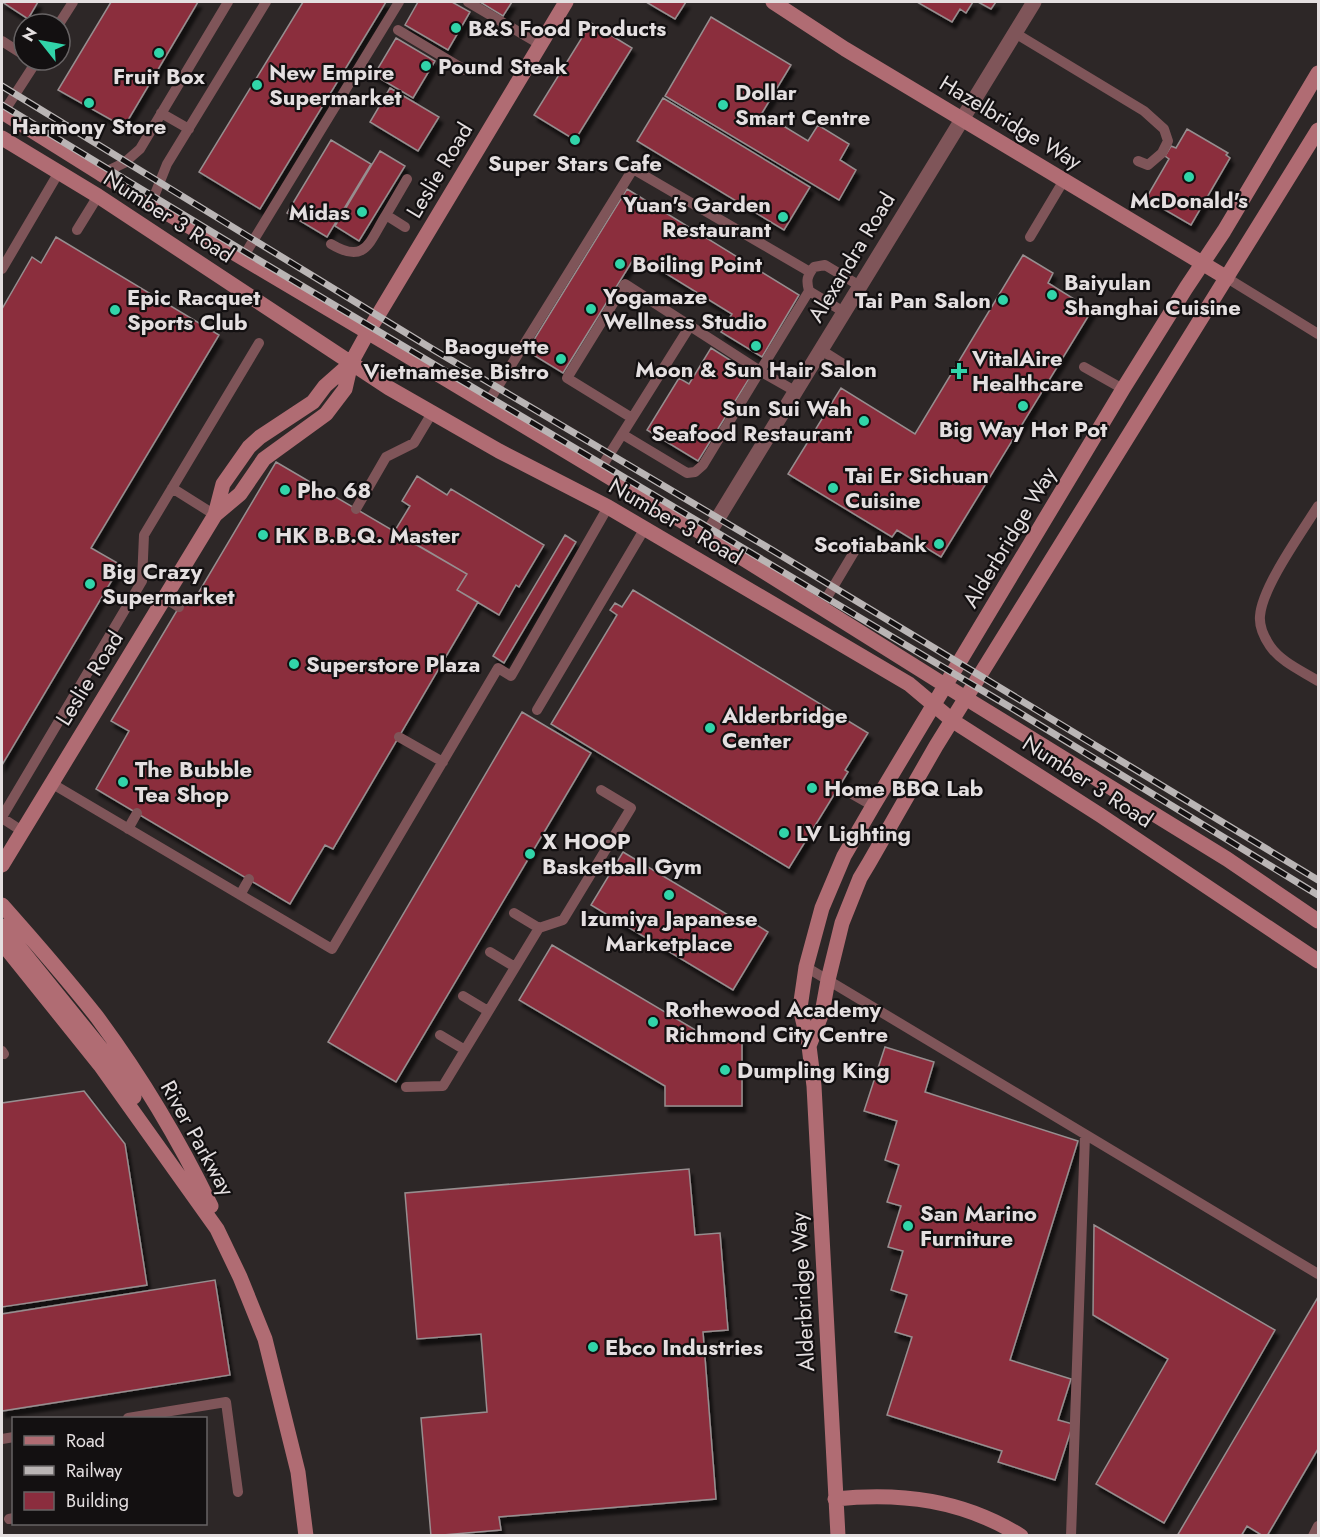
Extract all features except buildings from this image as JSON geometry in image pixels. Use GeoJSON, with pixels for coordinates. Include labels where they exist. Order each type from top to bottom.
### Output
{"type":"FeatureCollection","features":[{"type":"Feature","properties":{"kind":"main road","name":"Leslie Road"},"geometry":{"type":"LineString","coordinates":[[2,865],[215,515],[240,494],[264,459],[326,414],[345,389],[351,363],[368,332],[567,2]]}},
{"type":"Feature","properties":{"kind":"main road","name":"Hazelbridge Way"},"geometry":{"type":"LineString","coordinates":[[773,2],[845,49],[1227,278]]}},
{"type":"Feature","properties":{"kind":"main road","name":"Alderbridge Way"},"geometry":{"type":"LineString","coordinates":[[838,1536],[814,1086],[809,1046],[800,1008],[806,967],[826,898],[844,856],[873,806],[1123,389],[1224,231],[1318,73]]}},
{"type":"Feature","properties":{"kind":"main road","name":"Number 3 Road"},"geometry":{"type":"LineString","coordinates":[[2,112],[242,259],[707,536],[820,609],[1227,859],[1318,921]]}},
{"type":"Feature","properties":{"kind":"main road","name":"Alderbridge Way"},"geometry":{"type":"LineString","coordinates":[[809,1046],[822,1013],[842,923],[860,878],[936,746],[1318,130]]}},
{"type":"Feature","properties":{"kind":"main road","name":"Number 3 Road"},"geometry":{"type":"LineString","coordinates":[[2,138],[98,196],[389,388],[499,451],[645,528],[909,684],[953,721],[1100,815],[1318,961]]}},
{"type":"Feature","properties":{"kind":"main road","name":"River Parkway"},"geometry":{"type":"LineString","coordinates":[[2,905],[96,1016],[118,1048],[193,1168],[215,1214],[217,1229]]}},
{"type":"Feature","properties":{"kind":"main road"},"geometry":{"type":"LineString","coordinates":[[2,926],[108,1057],[130,1088],[157,1144]]}},
{"type":"Feature","properties":{"kind":"main road","name":"River Parkway"},"geometry":{"type":"LineString","coordinates":[[2,943],[94,1057],[217,1229]]}},
{"type":"Feature","properties":{"kind":"main road"},"geometry":{"type":"LineString","coordinates":[[217,1229],[240,1277],[265,1339],[298,1472],[306,1536]]}},
{"type":"Feature","properties":{"kind":"main road"},"geometry":{"type":"LineString","coordinates":[[835,1499],[876,1496],[934,1501],[976,1513],[1021,1536]]}},
{"type":"Feature","properties":{"kind":"street","name":"Alexandra Road"},"geometry":{"type":"LineString","coordinates":[[707,536],[1034,2]]}},
{"type":"Feature","properties":{"kind":"lane"},"geometry":{"type":"LineString","coordinates":[[101,174],[124,163],[140,149],[228,2]]}},
{"type":"Feature","properties":{"kind":"lane"},"geometry":{"type":"LineString","coordinates":[[151,204],[167,164],[266,2]]}},
{"type":"Feature","properties":{"kind":"lane"},"geometry":{"type":"LineString","coordinates":[[242,259],[399,2]]}},
{"type":"Feature","properties":{"kind":"lane"},"geometry":{"type":"LineString","coordinates":[[468,2],[540,45]]}},
{"type":"Feature","properties":{"kind":"lane"},"geometry":{"type":"LineString","coordinates":[[398,30],[465,70]]}},
{"type":"Feature","properties":{"kind":"lane"},"geometry":{"type":"LineString","coordinates":[[1015,33],[1144,111],[1164,129],[1168,141],[1162,153],[1149,165],[1138,161]]}},
{"type":"Feature","properties":{"kind":"lane"},"geometry":{"type":"LineString","coordinates":[[2,112],[28,72]]}},
{"type":"Feature","properties":{"kind":"lane"},"geometry":{"type":"LineString","coordinates":[[161,113],[189,129]]}},
{"type":"Feature","properties":{"kind":"lane"},"geometry":{"type":"LineString","coordinates":[[487,404],[633,169],[810,272]]}},
{"type":"Feature","properties":{"kind":"lane"},"geometry":{"type":"LineString","coordinates":[[2,269],[59,172]]}},
{"type":"Feature","properties":{"kind":"lane"},"geometry":{"type":"LineString","coordinates":[[331,244],[345,253],[355,254],[366,247],[407,179]]}},
{"type":"Feature","properties":{"kind":"lane"},"geometry":{"type":"LineString","coordinates":[[1030,237],[1064,180]]}},
{"type":"Feature","properties":{"kind":"lane"},"geometry":{"type":"LineString","coordinates":[[77,230],[98,196]]}},
{"type":"Feature","properties":{"kind":"lane"},"geometry":{"type":"LineString","coordinates":[[386,215],[405,227]]}},
{"type":"Feature","properties":{"kind":"lane"},"geometry":{"type":"LineString","coordinates":[[844,312],[809,291],[807,275],[814,267],[825,265],[860,286]]}},
{"type":"Feature","properties":{"kind":"lane"},"geometry":{"type":"LineString","coordinates":[[1227,278],[1318,334]]}},
{"type":"Feature","properties":{"kind":"lane"},"geometry":{"type":"LineString","coordinates":[[632,418],[567,378],[625,284],[795,392]]}},
{"type":"Feature","properties":{"kind":"lane"},"geometry":{"type":"LineString","coordinates":[[622,434],[687,472],[695,472],[703,465],[809,291]]}},
{"type":"Feature","properties":{"kind":"lane"},"geometry":{"type":"LineString","coordinates":[[599,471],[690,326]]}},
{"type":"Feature","properties":{"kind":"lane"},"geometry":{"type":"LineString","coordinates":[[22,831],[2,818],[142,581],[144,535],[259,343]]}},
{"type":"Feature","properties":{"kind":"lane"},"geometry":{"type":"LineString","coordinates":[[821,350],[848,367]]}},
{"type":"Feature","properties":{"kind":"lane"},"geometry":{"type":"LineString","coordinates":[[1084,367],[1123,389]]}},
{"type":"Feature","properties":{"kind":"lane"},"geometry":{"type":"LineString","coordinates":[[356,509],[386,457],[414,443],[432,413]]}},
{"type":"Feature","properties":{"kind":"lane"},"geometry":{"type":"LineString","coordinates":[[172,489],[215,515]]}},
{"type":"Feature","properties":{"kind":"lane"},"geometry":{"type":"LineString","coordinates":[[1318,506],[1266,592],[1259,618],[1262,633],[1271,648],[1318,681]]}},
{"type":"Feature","properties":{"kind":"lane"},"geometry":{"type":"LineString","coordinates":[[51,783],[332,949],[498,669],[511,676],[608,507]]}},
{"type":"Feature","properties":{"kind":"lane"},"geometry":{"type":"LineString","coordinates":[[537,710],[645,528]]}},
{"type":"Feature","properties":{"kind":"lane"},"geometry":{"type":"LineString","coordinates":[[820,609],[857,547]]}},
{"type":"Feature","properties":{"kind":"lane"},"geometry":{"type":"LineString","coordinates":[[165,598],[179,607]]}},
{"type":"Feature","properties":{"kind":"lane"},"geometry":{"type":"LineString","coordinates":[[399,737],[442,762]]}},
{"type":"Feature","properties":{"kind":"lane"},"geometry":{"type":"LineString","coordinates":[[406,1087],[443,1086],[538,928],[563,920],[631,808],[601,790]]}},
{"type":"Feature","properties":{"kind":"lane"},"geometry":{"type":"LineString","coordinates":[[852,794],[873,806]]}},
{"type":"Feature","properties":{"kind":"lane"},"geometry":{"type":"LineString","coordinates":[[128,829],[137,813]]}},
{"type":"Feature","properties":{"kind":"lane"},"geometry":{"type":"LineString","coordinates":[[240,895],[249,879]]}},
{"type":"Feature","properties":{"kind":"lane"},"geometry":{"type":"LineString","coordinates":[[514,914],[538,928]]}},
{"type":"Feature","properties":{"kind":"lane"},"geometry":{"type":"LineString","coordinates":[[490,952],[515,967]]}},
{"type":"Feature","properties":{"kind":"lane"},"geometry":{"type":"LineString","coordinates":[[806,967],[1318,1274]]}},
{"type":"Feature","properties":{"kind":"lane"},"geometry":{"type":"LineString","coordinates":[[463,996],[488,1011]]}},
{"type":"Feature","properties":{"kind":"lane"},"geometry":{"type":"LineString","coordinates":[[440,1035],[465,1050]]}},
{"type":"Feature","properties":{"kind":"lane"},"geometry":{"type":"LineString","coordinates":[[1071,1536],[1085,1134]]}},
{"type":"Feature","properties":{"kind":"lane"},"geometry":{"type":"LineString","coordinates":[[140,1417],[226,1402],[238,1492]]}},
{"type":"Feature","properties":{"kind":"lane"},"geometry":{"type":"LineString","coordinates":[[1313,1536],[1318,1526]]}},
{"type":"Feature","properties":{"kind":"railway"},"geometry":{"type":"LineString","coordinates":[[2,86],[429,347],[772,550],[1318,880]]}},
{"type":"Feature","properties":{"kind":"railway"},"geometry":{"type":"LineString","coordinates":[[2,105],[1015,710],[1318,895]]}},
{"type":"Feature","properties":{"kind":"place","name":"B&S Food Products"},"geometry":{"type":"Point","coordinates":[456,28]}},
{"type":"Feature","properties":{"kind":"place","name":"Fruit Box"},"geometry":{"type":"Point","coordinates":[159,53]}},
{"type":"Feature","properties":{"kind":"place","name":"Pound Steak"},"geometry":{"type":"Point","coordinates":[426,66]}},
{"type":"Feature","properties":{"kind":"place","name":"New Empire Supermarket"},"geometry":{"type":"Point","coordinates":[257,85]}},
{"type":"Feature","properties":{"kind":"place","name":"Harmony Store"},"geometry":{"type":"Point","coordinates":[89,103]}},
{"type":"Feature","properties":{"kind":"place","name":"Dollar Smart Centre"},"geometry":{"type":"Point","coordinates":[723,105]}},
{"type":"Feature","properties":{"kind":"place","name":"Super Stars Cafe"},"geometry":{"type":"Point","coordinates":[575,140]}},
{"type":"Feature","properties":{"kind":"place","name":"McDonald's"},"geometry":{"type":"Point","coordinates":[1189,177]}},
{"type":"Feature","properties":{"kind":"place","name":"Midas"},"geometry":{"type":"Point","coordinates":[362,212]}},
{"type":"Feature","properties":{"kind":"place","name":"Yuan's Garden Restaurant"},"geometry":{"type":"Point","coordinates":[783,217]}},
{"type":"Feature","properties":{"kind":"place","name":"Boiling Point"},"geometry":{"type":"Point","coordinates":[620,264]}},
{"type":"Feature","properties":{"kind":"place","name":"Baiyulan Shanghai Cuisine"},"geometry":{"type":"Point","coordinates":[1052,295]}},
{"type":"Feature","properties":{"kind":"place","name":"Tai Pan Salon"},"geometry":{"type":"Point","coordinates":[1003,300]}},
{"type":"Feature","properties":{"kind":"place","name":"Yogamaze Wellness Studio"},"geometry":{"type":"Point","coordinates":[591,309]}},
{"type":"Feature","properties":{"kind":"place","name":"Epic Racquet Sports Club"},"geometry":{"type":"Point","coordinates":[115,310]}},
{"type":"Feature","properties":{"kind":"place","name":"Moon & Sun Hair Salon"},"geometry":{"type":"Point","coordinates":[756,346]}},
{"type":"Feature","properties":{"kind":"place","name":"Baoguette Vietnamese Bistro"},"geometry":{"type":"Point","coordinates":[561,359]}},
{"type":"Feature","properties":{"kind":"place","name":"VitalAire Healthcare"},"geometry":{"type":"Point","coordinates":[959,371]}},
{"type":"Feature","properties":{"kind":"place","name":"Big Way Hot Pot"},"geometry":{"type":"Point","coordinates":[1023,406]}},
{"type":"Feature","properties":{"kind":"place","name":"Sun Sui Wah Seafood Restaurant"},"geometry":{"type":"Point","coordinates":[864,421]}},
{"type":"Feature","properties":{"kind":"place","name":"Tai Er Sichuan Cuisine"},"geometry":{"type":"Point","coordinates":[833,488]}},
{"type":"Feature","properties":{"kind":"place","name":"Pho 68"},"geometry":{"type":"Point","coordinates":[285,490]}},
{"type":"Feature","properties":{"kind":"place","name":"HK B.B.Q. Master"},"geometry":{"type":"Point","coordinates":[263,535]}},
{"type":"Feature","properties":{"kind":"place","name":"Scotiabank"},"geometry":{"type":"Point","coordinates":[939,544]}},
{"type":"Feature","properties":{"kind":"place","name":"Big Crazy Supermarket"},"geometry":{"type":"Point","coordinates":[90,584]}},
{"type":"Feature","properties":{"kind":"place","name":"Superstore Plaza"},"geometry":{"type":"Point","coordinates":[294,664]}},
{"type":"Feature","properties":{"kind":"place","name":"Alderbridge Center"},"geometry":{"type":"Point","coordinates":[710,728]}},
{"type":"Feature","properties":{"kind":"place","name":"The Bubble Tea Shop"},"geometry":{"type":"Point","coordinates":[123,782]}},
{"type":"Feature","properties":{"kind":"place","name":"Home BBQ Lab"},"geometry":{"type":"Point","coordinates":[812,788]}},
{"type":"Feature","properties":{"kind":"place","name":"LV Lighting"},"geometry":{"type":"Point","coordinates":[784,833]}},
{"type":"Feature","properties":{"kind":"place","name":"X HOOP Basketball Gym"},"geometry":{"type":"Point","coordinates":[530,854]}},
{"type":"Feature","properties":{"kind":"place","name":"Izumiya Japanese Marketplace"},"geometry":{"type":"Point","coordinates":[669,895]}},
{"type":"Feature","properties":{"kind":"place","name":"Rothewood Academy Richmond City Centre"},"geometry":{"type":"Point","coordinates":[653,1022]}},
{"type":"Feature","properties":{"kind":"place","name":"Dumpling King"},"geometry":{"type":"Point","coordinates":[725,1070]}},
{"type":"Feature","properties":{"kind":"place","name":"San Marino Furniture"},"geometry":{"type":"Point","coordinates":[908,1226]}},
{"type":"Feature","properties":{"kind":"place","name":"Ebco Industries"},"geometry":{"type":"Point","coordinates":[593,1347]}}]}
